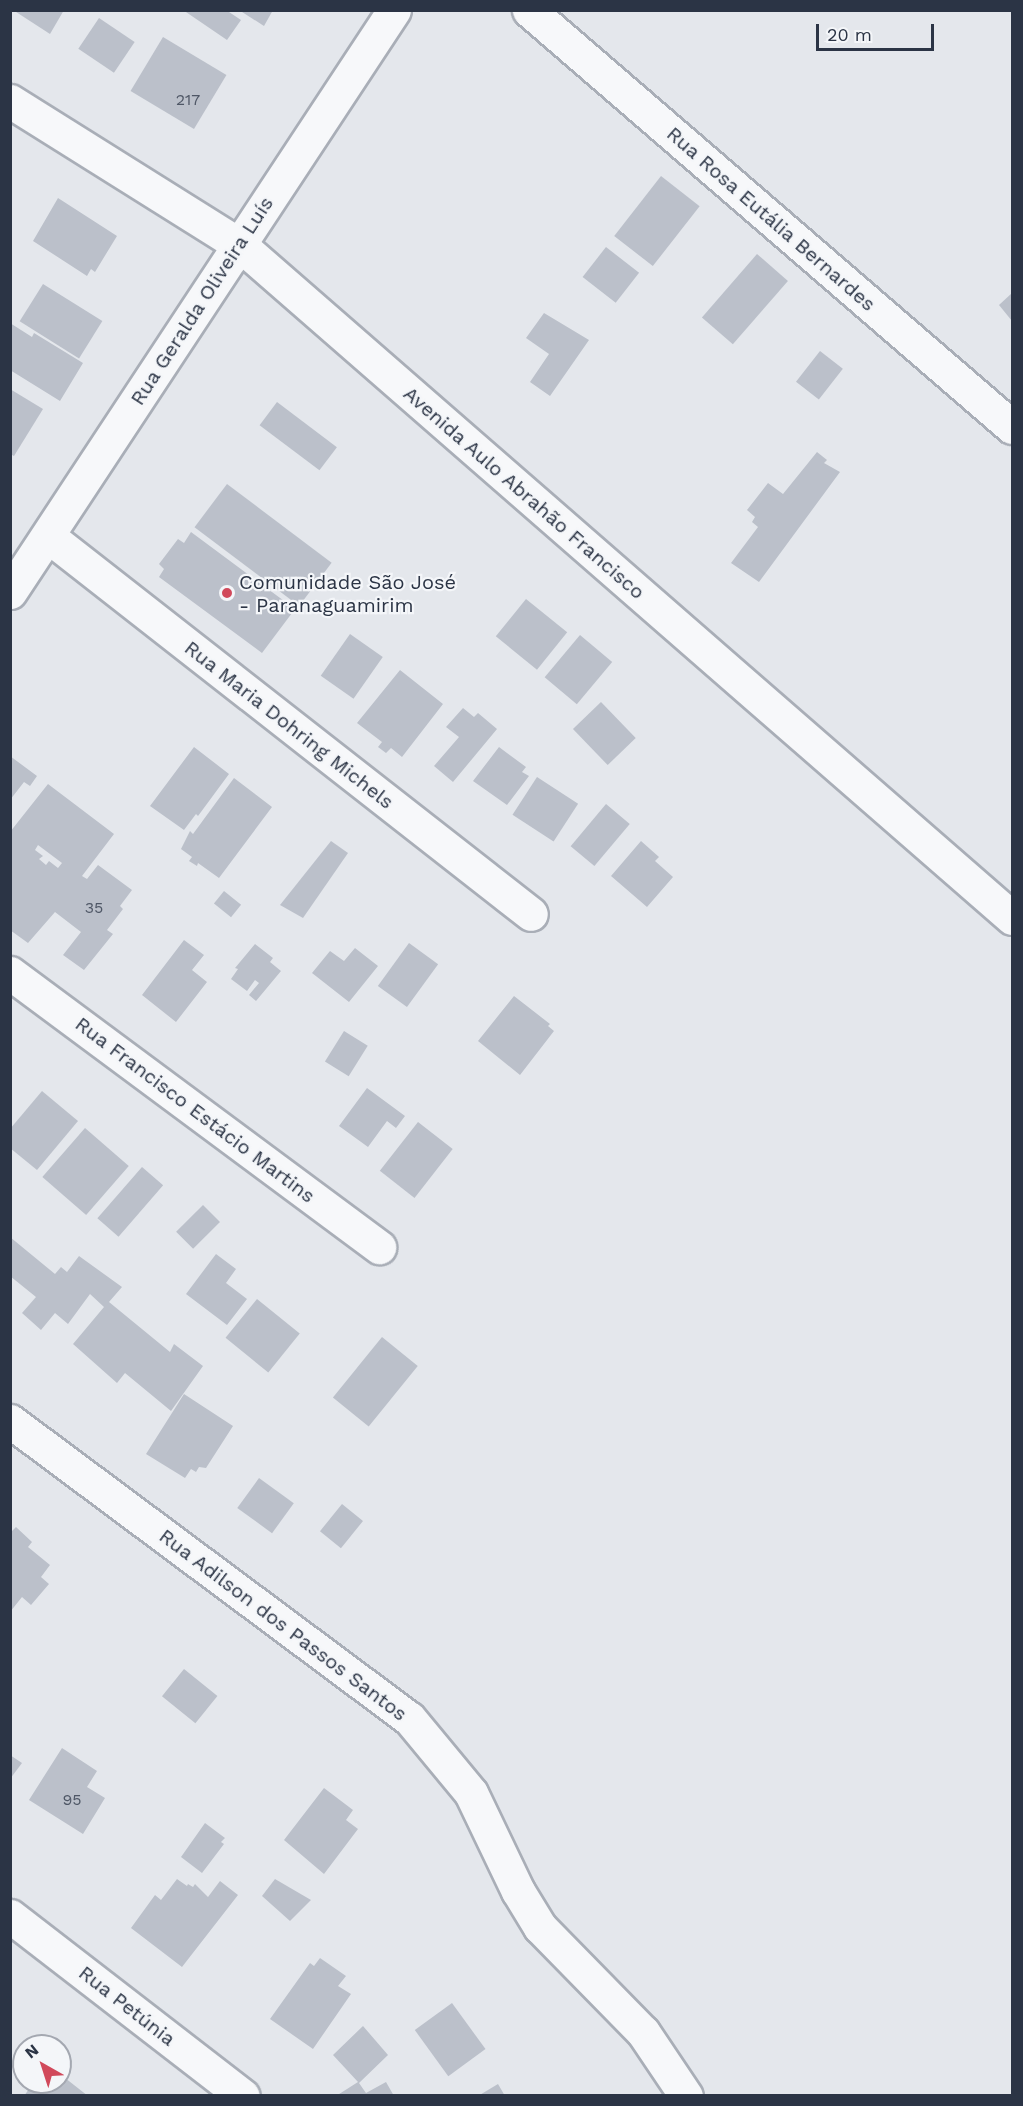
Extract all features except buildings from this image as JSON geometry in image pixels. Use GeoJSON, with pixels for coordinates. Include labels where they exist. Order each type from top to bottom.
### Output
{"type":"FeatureCollection","features":[{"type":"Feature","properties":{"kind":"street","name":"Rua Geralda Oliveira Luís"},"geometry":{"type":"LineString","coordinates":[[10,592],[394,10]]}},
{"type":"Feature","properties":{"kind":"street","name":"Rua Rosa Eutália Bernardes"},"geometry":{"type":"LineString","coordinates":[[529,10],[1012,428]]}},
{"type":"Feature","properties":{"kind":"street","name":"Avenida Aulo Abrahão Francisco"},"geometry":{"type":"LineString","coordinates":[[10,101],[240,245],[1012,918]]}},
{"type":"Feature","properties":{"kind":"street","name":"Rua Maria Dohring Michels"},"geometry":{"type":"LineString","coordinates":[[48,536],[531,914]]}},
{"type":"Feature","properties":{"kind":"street","name":"Rua Francisco Estácio Martins"},"geometry":{"type":"LineString","coordinates":[[10,973],[379,1247]]}},
{"type":"Feature","properties":{"kind":"street","name":"Rua Adilson dos Passos Santos"},"geometry":{"type":"LineString","coordinates":[[10,1420],[409,1718],[471,1793],[518,1891],[540,1927],[643,2032],[686,2096]]}},
{"type":"Feature","properties":{"kind":"street","name":"Rua Petúnia"},"geometry":{"type":"LineString","coordinates":[[10,1916],[243,2096]]}},
{"type":"Feature","properties":{"kind":"place","name":"Comunidade São José - Paranaguamirim"},"geometry":{"type":"Point","coordinates":[227,593]}}]}
